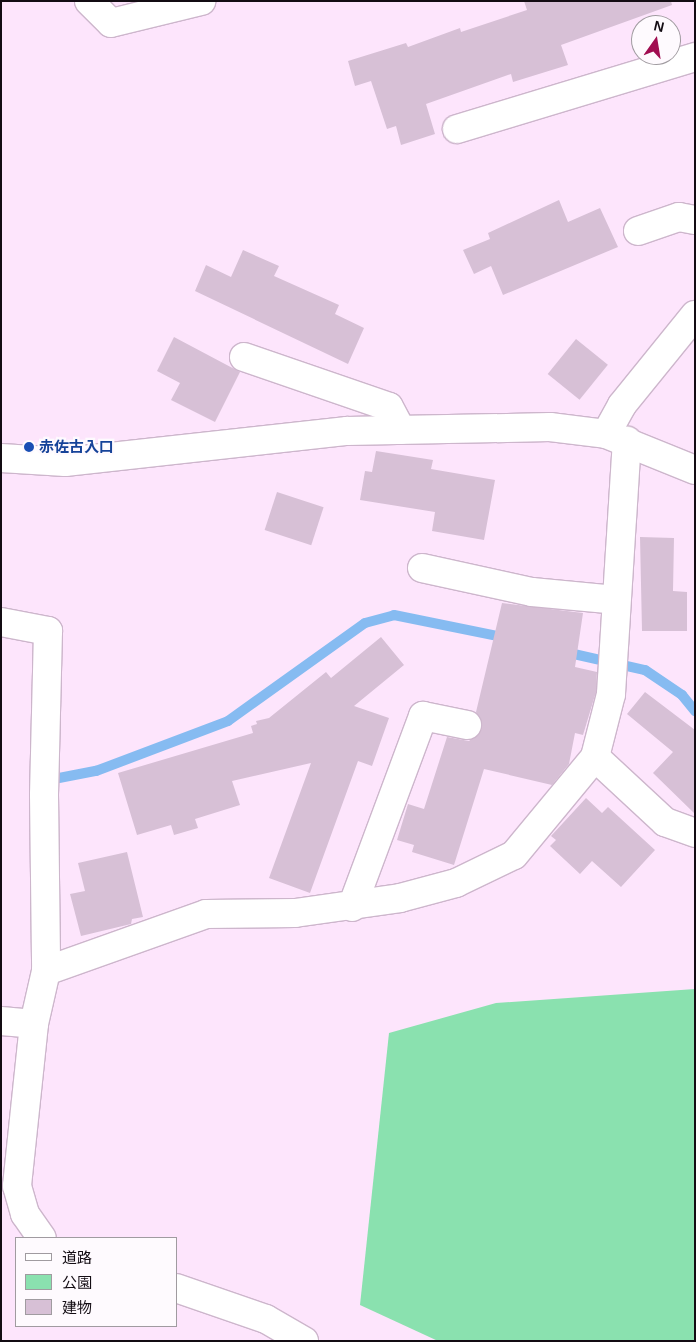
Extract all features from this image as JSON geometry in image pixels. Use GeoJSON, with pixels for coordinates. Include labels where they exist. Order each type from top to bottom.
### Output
{"type":"FeatureCollection","features":[{"type":"Feature","properties":{"kind":"street"},"geometry":{"type":"LineString","coordinates":[[89,1],[111,23],[201,1]]}},
{"type":"Feature","properties":{"kind":"street"},"geometry":{"type":"LineString","coordinates":[[458,129],[695,57]]}},
{"type":"Feature","properties":{"kind":"street"},"geometry":{"type":"LineString","coordinates":[[638,231],[679,217],[695,220]]}},
{"type":"Feature","properties":{"kind":"street"},"geometry":{"type":"LineString","coordinates":[[46,971],[206,914],[295,913],[352,907],[456,883],[514,855],[595,757],[611,694],[616,600],[617,437],[622,406],[695,315]]}},
{"type":"Feature","properties":{"kind":"street"},"geometry":{"type":"LineString","coordinates":[[244,357],[389,407],[402,430]]}},
{"type":"Feature","properties":{"kind":"street"},"geometry":{"type":"LineString","coordinates":[[1,458],[65,462],[263,438],[402,430],[550,427],[617,437],[695,470]]}},
{"type":"Feature","properties":{"kind":"street"},"geometry":{"type":"LineString","coordinates":[[422,568],[532,592],[616,600]]}},
{"type":"Feature","properties":{"kind":"street"},"geometry":{"type":"LineString","coordinates":[[1,622],[48,631],[44,795],[46,971],[34,1024],[17,1186],[25,1214],[41,1237]]}},
{"type":"Feature","properties":{"kind":"street"},"geometry":{"type":"LineString","coordinates":[[352,907],[423,716],[467,724]]}},
{"type":"Feature","properties":{"kind":"street"},"geometry":{"type":"LineString","coordinates":[[595,757],[665,822],[695,833]]}},
{"type":"Feature","properties":{"kind":"street"},"geometry":{"type":"LineString","coordinates":[[1,1021],[34,1024]]}},
{"type":"Feature","properties":{"kind":"street"},"geometry":{"type":"LineString","coordinates":[[178,1289],[266,1318],[304,1341]]}},
{"type":"Feature","properties":{"kind":"green space"},"geometry":{"type":"Polygon","coordinates":[[[695,989],[695,1341],[438,1341],[360,1305],[389,1033],[496,1003],[695,989]]]}},
{"type":"Feature","properties":{"kind":"building"},"geometry":{"type":"Polygon","coordinates":[[[524,1],[671,1],[672,5],[644,15],[631,15],[631,20],[561,45],[568,65],[513,82],[511,74],[426,104],[435,134],[401,145],[396,126],[387,129],[371,81],[355,86],[348,61],[406,43],[408,47],[460,28],[461,32],[527,10],[524,1]]]}},
{"type":"Feature","properties":{"kind":"building"},"geometry":{"type":"Polygon","coordinates":[[[559,200],[568,222],[600,208],[618,247],[503,295],[491,266],[474,274],[463,250],[490,239],[488,233],[559,200]]]}},
{"type":"Feature","properties":{"kind":"building"},"geometry":{"type":"Polygon","coordinates":[[[243,250],[279,266],[274,276],[339,305],[335,314],[364,328],[348,364],[195,291],[206,265],[231,277],[243,250]]]}},
{"type":"Feature","properties":{"kind":"building"},"geometry":{"type":"Polygon","coordinates":[[[174,337],[240,372],[215,422],[171,400],[180,383],[157,371],[174,337]]]}},
{"type":"Feature","properties":{"kind":"building"},"geometry":{"type":"Polygon","coordinates":[[[576,339],[608,365],[580,400],[548,374],[576,339]]]}},
{"type":"Feature","properties":{"kind":"building"},"geometry":{"type":"Polygon","coordinates":[[[376,451],[433,460],[431,469],[495,480],[484,540],[432,531],[435,512],[360,500],[365,471],[372,472],[376,451]]]}},
{"type":"Feature","properties":{"kind":"building"},"geometry":{"type":"Polygon","coordinates":[[[277,492],[324,507],[311,545],[265,530],[277,492]]]}},
{"type":"Feature","properties":{"kind":"building"},"geometry":{"type":"Polygon","coordinates":[[[640,537],[674,538],[673,591],[687,592],[687,631],[642,631],[640,537]]]}},
{"type":"Feature","properties":{"kind":"building"},"geometry":{"type":"Polygon","coordinates":[[[502,603],[583,613],[575,667],[597,672],[596,692],[583,735],[575,733],[569,764],[552,785],[484,769],[454,865],[412,852],[414,845],[397,840],[408,804],[424,809],[447,737],[469,741],[482,729],[476,712],[502,603]]]}},
{"type":"Feature","properties":{"kind":"building"},"geometry":{"type":"Polygon","coordinates":[[[381,637],[404,665],[354,706],[389,718],[372,766],[358,761],[310,893],[269,878],[311,763],[232,781],[240,805],[195,819],[198,828],[174,835],[171,825],[137,835],[118,773],[253,733],[251,726],[257,724],[256,721],[269,718],[326,672],[331,678],[381,637]]]}},
{"type":"Feature","properties":{"kind":"building"},"geometry":{"type":"Polygon","coordinates":[[[645,692],[695,730],[695,814],[653,773],[673,752],[627,714],[645,692]]]}},
{"type":"Feature","properties":{"kind":"building"},"geometry":{"type":"Polygon","coordinates":[[[586,798],[602,813],[608,807],[655,850],[621,887],[592,861],[580,874],[550,846],[556,840],[551,836],[586,798]]]}},
{"type":"Feature","properties":{"kind":"building"},"geometry":{"type":"Polygon","coordinates":[[[127,852],[143,917],[132,919],[131,924],[81,936],[70,894],[85,891],[78,863],[127,852]]]}},
{"type":"Feature","properties":{"kind":"waterway"},"geometry":{"type":"LineString","coordinates":[[59,778],[96,771],[228,721],[365,623],[394,615],[507,638]]}},
{"type":"Feature","properties":{"kind":"waterway"},"geometry":{"type":"LineString","coordinates":[[565,652],[645,670],[682,695],[695,711]]}},
{"type":"Feature","properties":{"kind":"place","name":"赤佐古入口"},"geometry":{"type":"Point","coordinates":[29,447]}}]}
